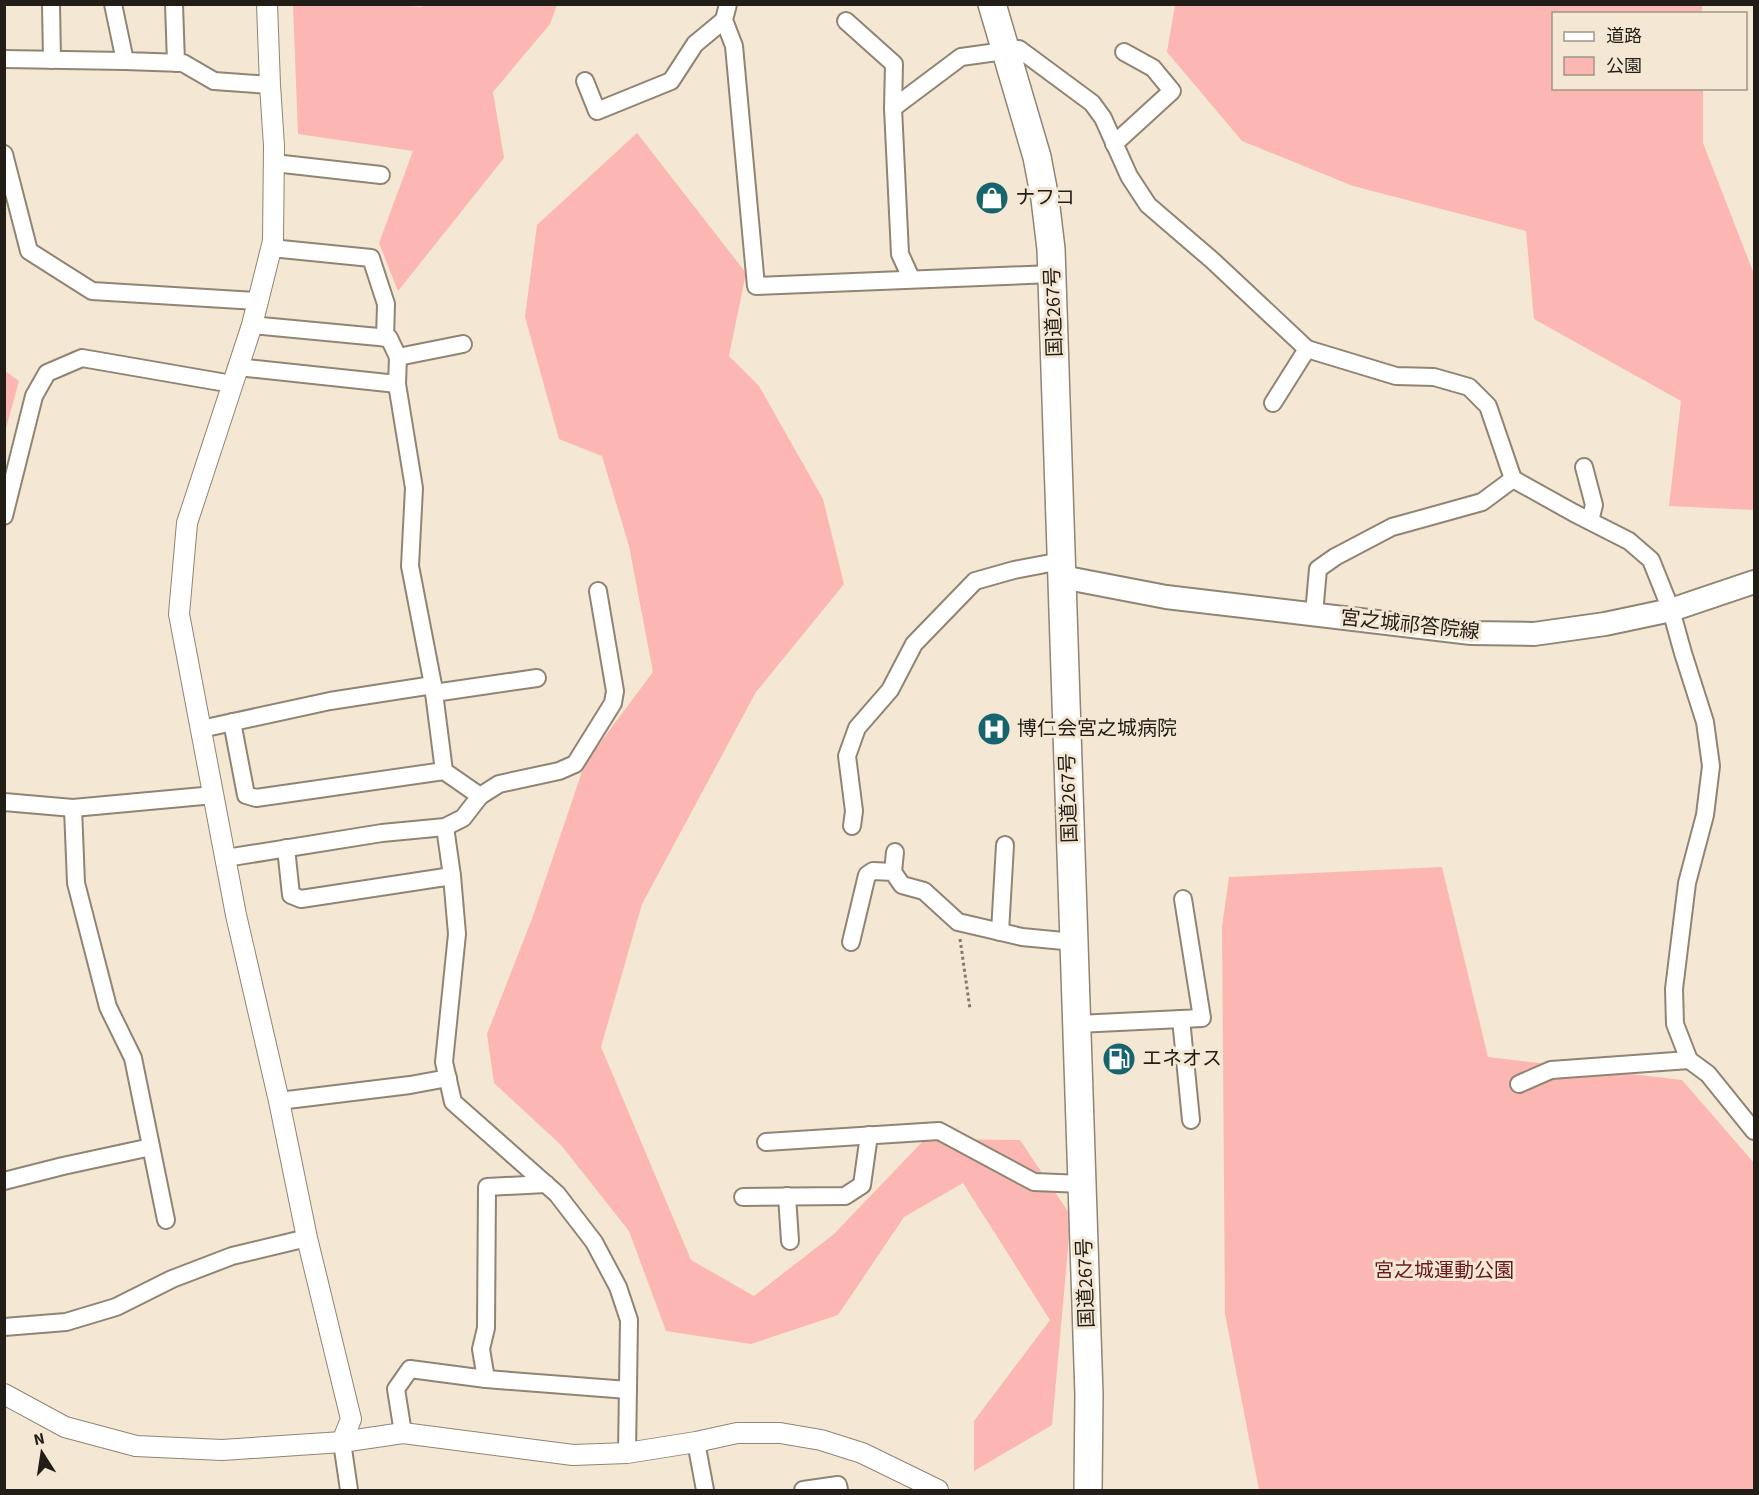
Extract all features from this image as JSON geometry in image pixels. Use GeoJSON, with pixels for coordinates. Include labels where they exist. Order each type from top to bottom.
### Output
{"type":"FeatureCollection","features":[{"type":"Feature","properties":{"kind":"highway","name":"国道267号"},"geometry":{"type":"LineString","coordinates":[[992,4],[1037,157],[1045,199],[1052,274],[1083,1184],[1089,1395],[1088,1491]]}},
{"type":"Feature","properties":{"kind":"main road","name":"宮之城祁答院線"},"geometry":{"type":"LineString","coordinates":[[1062,569],[1166,597],[1471,633],[1534,634],[1605,624],[1671,610],[1755,582]]}},
{"type":"Feature","properties":{"kind":"street"},"geometry":{"type":"LineString","coordinates":[[51,4],[52,60]]}},
{"type":"Feature","properties":{"kind":"street"},"geometry":{"type":"LineString","coordinates":[[112,4],[125,61]]}},
{"type":"Feature","properties":{"kind":"street"},"geometry":{"type":"LineString","coordinates":[[174,4],[176,63]]}},
{"type":"Feature","properties":{"kind":"street"},"geometry":{"type":"LineString","coordinates":[[267,4],[274,163],[271,248],[252,325],[188,523],[179,614],[236,915],[279,1101],[307,1238],[351,1419],[342,1443],[349,1491]]}},
{"type":"Feature","properties":{"kind":"street"},"geometry":{"type":"LineString","coordinates":[[585,81],[597,111],[671,81],[695,44],[726,12]]}},
{"type":"Feature","properties":{"kind":"street"},"geometry":{"type":"LineString","coordinates":[[726,12],[734,46],[756,286],[1052,274]]}},
{"type":"Feature","properties":{"kind":"street"},"geometry":{"type":"LineString","coordinates":[[846,21],[894,64],[893,108],[900,254],[910,278]]}},
{"type":"Feature","properties":{"kind":"street"},"geometry":{"type":"LineString","coordinates":[[893,108],[961,57],[1019,49],[1026,53],[1092,103],[1102,118],[1129,176],[1149,205],[1307,349],[1396,376],[1434,377],[1469,387],[1488,406],[1513,479],[1629,541],[1651,560],[1671,610],[1705,722],[1711,766],[1705,815],[1688,883],[1674,989],[1675,1024],[1689,1060],[1708,1074],[1754,1129]]}},
{"type":"Feature","properties":{"kind":"street"},"geometry":{"type":"LineString","coordinates":[[1114,144],[1172,91],[1153,68],[1124,52]]}},
{"type":"Feature","properties":{"kind":"street"},"geometry":{"type":"LineString","coordinates":[[4,59],[183,63],[214,81],[270,85]]}},
{"type":"Feature","properties":{"kind":"street"},"geometry":{"type":"LineString","coordinates":[[4,154],[28,251],[92,291],[257,301]]}},
{"type":"Feature","properties":{"kind":"street"},"geometry":{"type":"LineString","coordinates":[[274,163],[381,175]]}},
{"type":"Feature","properties":{"kind":"street"},"geometry":{"type":"LineString","coordinates":[[271,248],[371,258],[386,304],[385,338]]}},
{"type":"Feature","properties":{"kind":"street"},"geometry":{"type":"LineString","coordinates":[[252,325],[389,338],[398,357],[397,384],[414,488],[410,566],[434,689],[444,771]]}},
{"type":"Feature","properties":{"kind":"street"},"geometry":{"type":"LineString","coordinates":[[398,357],[463,344]]}},
{"type":"Feature","properties":{"kind":"street"},"geometry":{"type":"LineString","coordinates":[[1273,403],[1307,349]]}},
{"type":"Feature","properties":{"kind":"street"},"geometry":{"type":"LineString","coordinates":[[4,516],[34,396],[47,373],[82,358],[235,376],[397,384]]}},
{"type":"Feature","properties":{"kind":"street"},"geometry":{"type":"LineString","coordinates":[[1584,467],[1594,505],[1590,521]]}},
{"type":"Feature","properties":{"kind":"street"},"geometry":{"type":"LineString","coordinates":[[1314,614],[1318,568],[1392,526],[1482,502],[1513,479]]}},
{"type":"Feature","properties":{"kind":"street"},"geometry":{"type":"LineString","coordinates":[[852,826],[854,811],[847,756],[857,728],[890,690],[914,644],[975,581],[1014,570],[1062,569]]}},
{"type":"Feature","properties":{"kind":"street"},"geometry":{"type":"LineString","coordinates":[[226,858],[382,833],[445,827],[463,818],[480,796],[499,783],[559,771],[575,764],[613,703],[615,691],[598,591]]}},
{"type":"Feature","properties":{"kind":"street"},"geometry":{"type":"LineString","coordinates":[[201,729],[330,701],[537,678]]}},
{"type":"Feature","properties":{"kind":"street"},"geometry":{"type":"LineString","coordinates":[[232,722],[246,795],[256,798],[444,771],[480,796]]}},
{"type":"Feature","properties":{"kind":"street"},"geometry":{"type":"LineString","coordinates":[[4,802],[73,808],[214,795]]}},
{"type":"Feature","properties":{"kind":"street"},"geometry":{"type":"LineString","coordinates":[[73,808],[76,883],[108,1007],[133,1058],[166,1220]]}},
{"type":"Feature","properties":{"kind":"street"},"geometry":{"type":"LineString","coordinates":[[445,827],[457,934],[444,1062],[453,1102],[558,1194],[594,1242],[618,1287],[629,1320],[627,1453]]}},
{"type":"Feature","properties":{"kind":"street"},"geometry":{"type":"LineString","coordinates":[[1000,932],[1005,845]]}},
{"type":"Feature","properties":{"kind":"street"},"geometry":{"type":"LineString","coordinates":[[286,848],[291,895],[301,899],[452,876]]}},
{"type":"Feature","properties":{"kind":"street"},"geometry":{"type":"LineString","coordinates":[[895,852],[893,872],[902,885],[924,891],[958,922],[1022,937],[1074,942]]}},
{"type":"Feature","properties":{"kind":"street"},"geometry":{"type":"LineString","coordinates":[[851,942],[867,875],[873,871],[893,872]]}},
{"type":"Feature","properties":{"kind":"street"},"geometry":{"type":"LineString","coordinates":[[1077,1024],[1202,1018],[1183,898]]}},
{"type":"Feature","properties":{"kind":"street"},"geometry":{"type":"LineString","coordinates":[[1181,1019],[1191,1120]]}},
{"type":"Feature","properties":{"kind":"street"},"geometry":{"type":"LineString","coordinates":[[1519,1084],[1551,1070],[1689,1060]]}},
{"type":"Feature","properties":{"kind":"street"},"geometry":{"type":"LineString","coordinates":[[279,1101],[410,1085],[448,1078]]}},
{"type":"Feature","properties":{"kind":"street"},"geometry":{"type":"LineString","coordinates":[[766,1142],[939,1131],[1035,1182],[1083,1184]]}},
{"type":"Feature","properties":{"kind":"street"},"geometry":{"type":"LineString","coordinates":[[743,1197],[845,1196],[862,1185],[869,1135]]}},
{"type":"Feature","properties":{"kind":"street"},"geometry":{"type":"LineString","coordinates":[[4,1181],[151,1147]]}},
{"type":"Feature","properties":{"kind":"street"},"geometry":{"type":"LineString","coordinates":[[486,1379],[481,1349],[486,1328],[487,1187],[546,1184]]}},
{"type":"Feature","properties":{"kind":"street"},"geometry":{"type":"LineString","coordinates":[[787,1196],[790,1241]]}},
{"type":"Feature","properties":{"kind":"street"},"geometry":{"type":"LineString","coordinates":[[4,1327],[66,1322],[116,1307],[172,1279],[232,1256],[307,1238]]}},
{"type":"Feature","properties":{"kind":"street"},"geometry":{"type":"LineString","coordinates":[[403,1432],[396,1389],[410,1369],[486,1379],[628,1390]]}},
{"type":"Feature","properties":{"kind":"street"},"geometry":{"type":"LineString","coordinates":[[4,1394],[65,1427],[136,1446],[222,1450],[342,1443],[403,1432],[573,1455],[627,1453],[737,1433],[780,1433],[821,1440],[862,1454],[938,1491]]}},
{"type":"Feature","properties":{"kind":"street"},"geometry":{"type":"LineString","coordinates":[[696,1442],[705,1491]]}},
{"type":"Feature","properties":{"kind":"street"},"geometry":{"type":"LineString","coordinates":[[802,1491],[838,1485],[839,1491]]}},
{"type":"Feature","properties":{"kind":"path"},"geometry":{"type":"LineString","coordinates":[[958,922],[970,1009]]}},
{"type":"Feature","properties":{"kind":"green space"},"geometry":{"type":"Polygon","coordinates":[[[386,4],[422,7],[423,4],[557,5],[550,24],[493,92],[504,158],[398,291],[379,243],[413,151],[298,134],[293,5],[386,4]]]}},
{"type":"Feature","properties":{"kind":"green space"},"geometry":{"type":"Polygon","coordinates":[[[1175,5],[1702,5],[1702,12],[1552,12],[1552,90],[1703,90],[1703,143],[1754,274],[1754,510],[1669,506],[1681,401],[1534,319],[1526,231],[1353,186],[1242,141],[1167,52],[1175,5]]]}},
{"type":"Feature","properties":{"kind":"green space"},"geometry":{"type":"Polygon","coordinates":[[[637,133],[746,273],[729,356],[759,386],[823,499],[844,584],[756,692],[642,904],[601,1047],[691,1260],[754,1296],[834,1234],[925,1139],[1020,1140],[1071,1216],[1052,1425],[974,1471],[974,1421],[1050,1320],[963,1183],[904,1217],[838,1315],[751,1344],[666,1331],[629,1231],[561,1145],[494,1083],[487,1034],[533,916],[585,763],[653,672],[629,546],[602,456],[559,439],[525,317],[537,225],[637,133]]]}},
{"type":"Feature","properties":{"kind":"green space"},"geometry":{"type":"Polygon","coordinates":[[[5,371],[19,381],[5,432],[5,371]]]}},
{"type":"Feature","properties":{"kind":"green space","name":"宮之城運動公園"},"geometry":{"type":"Polygon","coordinates":[[[1442,867],[1488,1057],[1682,1080],[1754,1163],[1754,1490],[1259,1490],[1225,1314],[1222,927],[1229,877],[1442,867]]]}},
{"type":"Feature","properties":{"kind":"place","name":"ナフコ"},"geometry":{"type":"Point","coordinates":[992,198]}},
{"type":"Feature","properties":{"kind":"place","name":"博仁会宮之城病院"},"geometry":{"type":"Point","coordinates":[994,729]}},
{"type":"Feature","properties":{"kind":"place","name":"エネオス"},"geometry":{"type":"Point","coordinates":[1119,1059]}}]}
